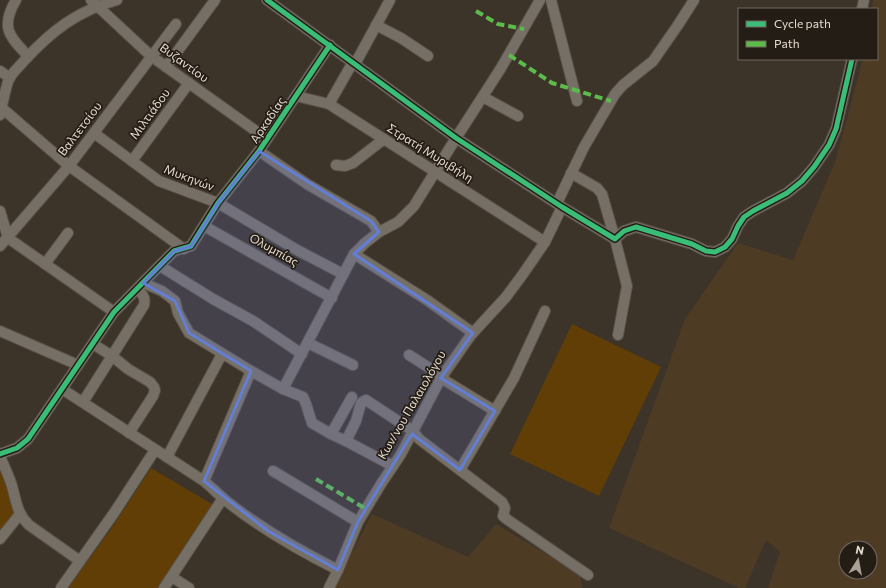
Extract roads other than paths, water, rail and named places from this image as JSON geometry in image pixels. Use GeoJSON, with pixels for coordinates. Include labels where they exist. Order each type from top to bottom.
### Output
{"type":"FeatureCollection","features":[{"type":"Feature","properties":{"kind":"street"},"geometry":{"type":"LineString","coordinates":[[16,0],[8,12],[4,26],[14,42],[28,56]]}},
{"type":"Feature","properties":{"kind":"street"},"geometry":{"type":"LineString","coordinates":[[117,0],[94,3],[56,29],[28,56],[10,78],[1,111],[69,166],[184,249]]}},
{"type":"Feature","properties":{"kind":"street"},"geometry":{"type":"LineString","coordinates":[[166,67],[215,0]]}},
{"type":"Feature","properties":{"kind":"street"},"geometry":{"type":"LineString","coordinates":[[267,0],[456,138],[615,239]]}},
{"type":"Feature","properties":{"kind":"street"},"geometry":{"type":"LineString","coordinates":[[329,104],[390,0]]}},
{"type":"Feature","properties":{"kind":"street"},"geometry":{"type":"LineString","coordinates":[[283,389],[354,254],[379,232],[398,222],[414,206],[510,54],[540,0]]}},
{"type":"Feature","properties":{"kind":"street"},"geometry":{"type":"LineString","coordinates":[[551,0],[577,101]]}},
{"type":"Feature","properties":{"kind":"street","name":"Κων/νου Παλαιολόγου"},"geometry":{"type":"LineString","coordinates":[[329,588],[358,522],[380,484],[401,454],[441,377],[473,333],[517,284],[545,242],[572,173],[584,147],[611,101],[623,85],[649,65],[657,56],[694,0]]}},
{"type":"Feature","properties":{"kind":"street","name":"Βυζαντίου"},"geometry":{"type":"LineString","coordinates":[[94,3],[151,56],[267,139]]}},
{"type":"Feature","properties":{"kind":"street","name":"Βαλτετσίου"},"geometry":{"type":"LineString","coordinates":[[0,246],[69,166],[176,24]]}},
{"type":"Feature","properties":{"kind":"street"},"geometry":{"type":"LineString","coordinates":[[376,25],[401,38],[428,56]]}},
{"type":"Feature","properties":{"kind":"street","name":"Αρκαδίας"},"geometry":{"type":"LineString","coordinates":[[0,455],[17,448],[28,439],[114,312],[174,251],[191,246],[218,203],[259,151],[330,45]]}},
{"type":"Feature","properties":{"kind":"street"},"geometry":{"type":"LineString","coordinates":[[615,239],[628,229],[640,228],[692,244],[706,251],[715,252],[725,247],[732,240],[741,222],[748,214],[788,193],[802,181],[814,167],[829,145],[836,129],[852,60]]}},
{"type":"Feature","properties":{"kind":"street"},"geometry":{"type":"LineString","coordinates":[[0,71],[10,78]]}},
{"type":"Feature","properties":{"kind":"street","name":"Μιλτιάδου"},"geometry":{"type":"LineString","coordinates":[[132,161],[189,83]]}},
{"type":"Feature","properties":{"kind":"street","name":"Στρατή Μυριβήλη"},"geometry":{"type":"LineString","coordinates":[[296,96],[329,104],[545,242]]}},
{"type":"Feature","properties":{"kind":"street"},"geometry":{"type":"LineString","coordinates":[[483,97],[518,116]]}},
{"type":"Feature","properties":{"kind":"street","name":"Μυκηνών"},"geometry":{"type":"LineString","coordinates":[[94,133],[158,181],[218,203],[297,250],[343,274]]}},
{"type":"Feature","properties":{"kind":"street"},"geometry":{"type":"LineString","coordinates":[[336,165],[345,166],[353,163],[384,139]]}},
{"type":"Feature","properties":{"kind":"street"},"geometry":{"type":"LineString","coordinates":[[259,151],[307,184],[370,221],[379,232]]}},
{"type":"Feature","properties":{"kind":"street"},"geometry":{"type":"LineString","coordinates":[[572,173],[597,188],[602,194],[615,239],[627,286],[618,335]]}},
{"type":"Feature","properties":{"kind":"street"},"geometry":{"type":"LineString","coordinates":[[0,211],[8,238],[114,312]]}},
{"type":"Feature","properties":{"kind":"street","name":"Ολυμπίας"},"geometry":{"type":"LineString","coordinates":[[204,226],[332,298]]}},
{"type":"Feature","properties":{"kind":"street"},"geometry":{"type":"LineString","coordinates":[[45,264],[68,233]]}},
{"type":"Feature","properties":{"kind":"street"},"geometry":{"type":"LineString","coordinates":[[354,254],[427,300],[473,333]]}},
{"type":"Feature","properties":{"kind":"street"},"geometry":{"type":"LineString","coordinates":[[160,266],[213,300],[253,321],[302,354]]}},
{"type":"Feature","properties":{"kind":"street"},"geometry":{"type":"LineString","coordinates":[[140,286],[162,291],[171,297],[175,301],[178,313],[189,333],[250,371],[283,389],[303,397],[312,423],[393,466]]}},
{"type":"Feature","properties":{"kind":"street"},"geometry":{"type":"LineString","coordinates":[[83,402],[144,305],[145,300],[140,286]]}},
{"type":"Feature","properties":{"kind":"street"},"geometry":{"type":"LineString","coordinates":[[460,470],[514,378],[545,311]]}},
{"type":"Feature","properties":{"kind":"street"},"geometry":{"type":"LineString","coordinates":[[1,334],[78,365]]}},
{"type":"Feature","properties":{"kind":"street"},"geometry":{"type":"LineString","coordinates":[[308,343],[353,365]]}},
{"type":"Feature","properties":{"kind":"street"},"geometry":{"type":"LineString","coordinates":[[93,344],[112,356],[128,369],[150,382],[154,387],[155,390],[153,396],[129,433]]}},
{"type":"Feature","properties":{"kind":"street"},"geometry":{"type":"LineString","coordinates":[[166,457],[222,354]]}},
{"type":"Feature","properties":{"kind":"street"},"geometry":{"type":"LineString","coordinates":[[409,355],[495,411]]}},
{"type":"Feature","properties":{"kind":"street"},"geometry":{"type":"LineString","coordinates":[[204,481],[250,371]]}},
{"type":"Feature","properties":{"kind":"street"},"geometry":{"type":"LineString","coordinates":[[62,389],[204,481],[223,498],[268,531],[292,546],[338,570]]}},
{"type":"Feature","properties":{"kind":"street"},"geometry":{"type":"LineString","coordinates":[[331,434],[352,397]]}},
{"type":"Feature","properties":{"kind":"street"},"geometry":{"type":"LineString","coordinates":[[346,441],[356,421],[361,403],[366,400],[413,431],[419,439],[502,502],[505,508],[504,516],[508,520],[588,575]]}},
{"type":"Feature","properties":{"kind":"street"},"geometry":{"type":"LineString","coordinates":[[61,588],[114,513],[155,450]]}},
{"type":"Feature","properties":{"kind":"street"},"geometry":{"type":"LineString","coordinates":[[0,455],[23,520],[80,561]]}},
{"type":"Feature","properties":{"kind":"street"},"geometry":{"type":"LineString","coordinates":[[273,471],[358,522]]}},
{"type":"Feature","properties":{"kind":"street"},"geometry":{"type":"LineString","coordinates":[[164,588],[223,498]]}},
{"type":"Feature","properties":{"kind":"street"},"geometry":{"type":"LineString","coordinates":[[0,539],[20,514]]}},
{"type":"Feature","properties":{"kind":"street"},"geometry":{"type":"LineString","coordinates":[[172,577],[189,588]]}}]}
